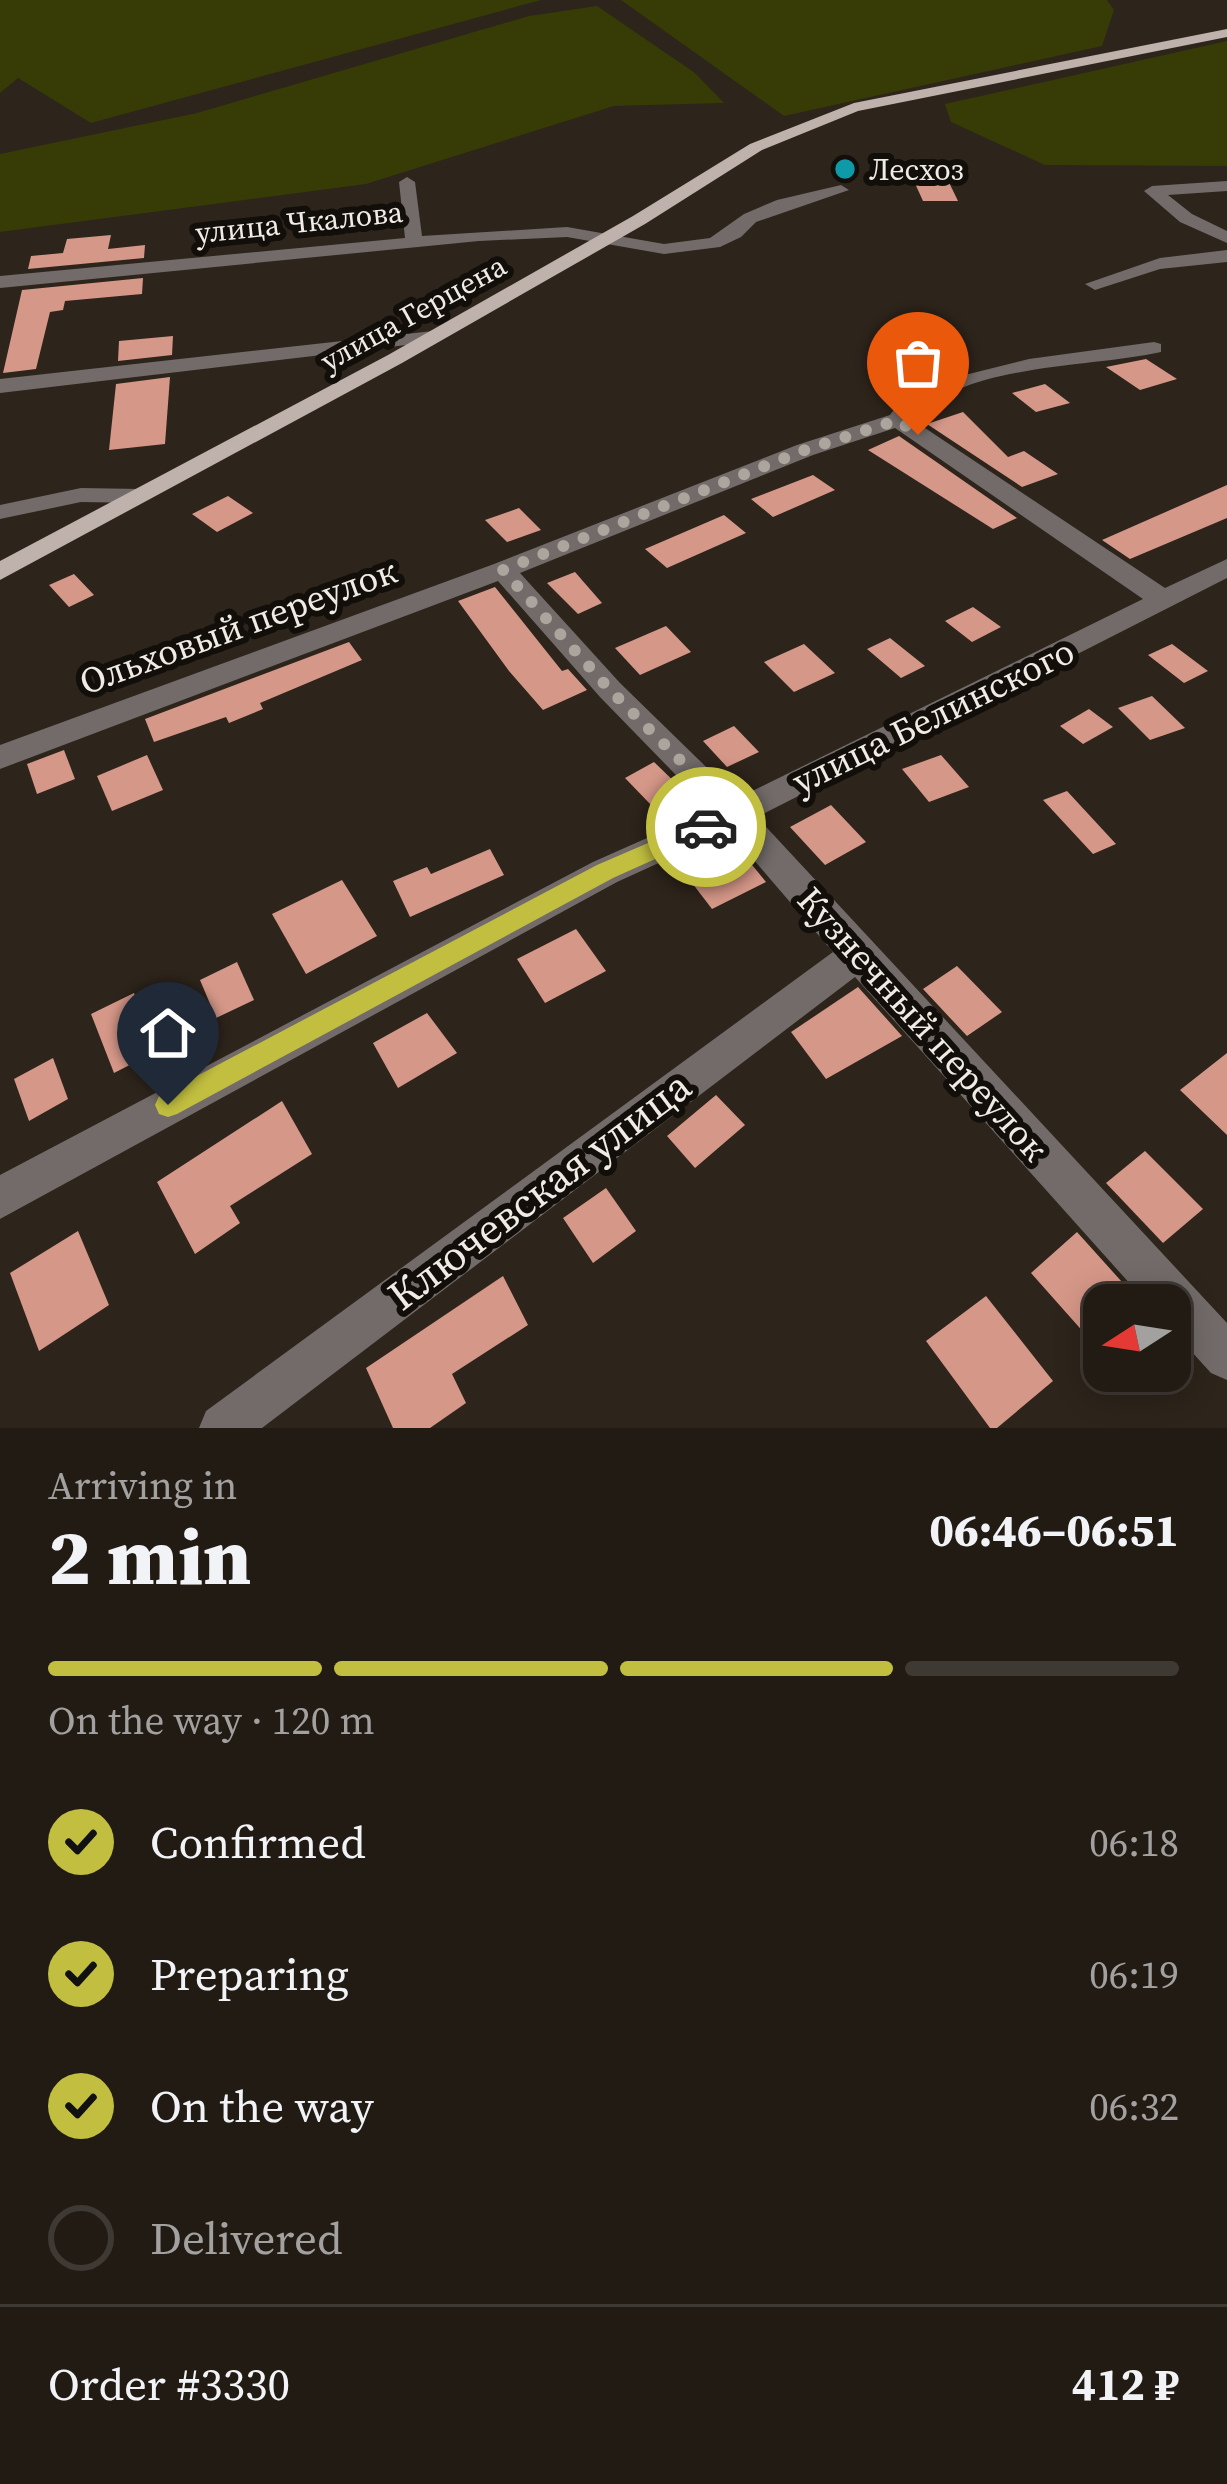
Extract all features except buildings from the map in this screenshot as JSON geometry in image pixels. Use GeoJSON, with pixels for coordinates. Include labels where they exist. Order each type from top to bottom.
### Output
{"type":"FeatureCollection","features":[{"type":"Feature","properties":{"kind":"main road","name":"улица Герцена"},"geometry":{"type":"LineString","coordinates":[[0,572],[433,337],[756,147],[854,107],[1227,33]]}},
{"type":"Feature","properties":{"kind":"street"},"geometry":{"type":"LineString","coordinates":[[407,182],[414,241]]}},
{"type":"Feature","properties":{"kind":"street"},"geometry":{"type":"LineString","coordinates":[[1227,187],[1152,191],[1186,218],[1227,238]]}},
{"type":"Feature","properties":{"kind":"street","name":"улица Чкалова"},"geometry":{"type":"LineString","coordinates":[[0,282],[414,241],[567,232],[664,249],[714,243],[783,203],[841,190]]}},
{"type":"Feature","properties":{"kind":"street"},"geometry":{"type":"LineString","coordinates":[[1095,284],[1138,267],[1187,256],[1227,256]]}},
{"type":"Feature","properties":{"kind":"street"},"geometry":{"type":"LineString","coordinates":[[0,386],[433,337]]}},
{"type":"Feature","properties":{"kind":"street"},"geometry":{"type":"LineString","coordinates":[[503,570],[805,450],[898,420],[908,414],[910,404],[960,383],[1061,359],[1154,348]]}},
{"type":"Feature","properties":{"kind":"street"},"geometry":{"type":"LineString","coordinates":[[898,420],[1163,600]]}},
{"type":"Feature","properties":{"kind":"street"},"geometry":{"type":"LineString","coordinates":[[0,512],[81,495],[140,496]]}},
{"type":"Feature","properties":{"kind":"street","name":"улица Белинского"},"geometry":{"type":"LineString","coordinates":[[0,1198],[605,872],[734,814],[1227,567]]}},
{"type":"Feature","properties":{"kind":"street","name":"Ольховый переулок"},"geometry":{"type":"LineString","coordinates":[[0,757],[503,570]]}},
{"type":"Feature","properties":{"kind":"street","name":"Кузнечный переулок"},"geometry":{"type":"LineString","coordinates":[[503,570],[610,690],[734,814],[1227,1357]]}},
{"type":"Feature","properties":{"kind":"street","name":"Ключевская улица"},"geometry":{"type":"LineString","coordinates":[[223,1428],[537,1196],[633,1114],[858,954]]}},
{"type":"Feature","properties":{"kind":"green space"},"geometry":{"type":"Polygon","coordinates":[[[0,0],[541,0],[91,123],[18,78],[0,93],[0,0]]]}},
{"type":"Feature","properties":{"kind":"green space"},"geometry":{"type":"Polygon","coordinates":[[[621,0],[1107,0],[1114,10],[1102,46],[784,116],[621,0]]]}},
{"type":"Feature","properties":{"kind":"green space"},"geometry":{"type":"Polygon","coordinates":[[[597,6],[695,73],[724,103],[614,106],[366,184],[0,232],[0,154],[197,113],[529,16],[597,6]]]}},
{"type":"Feature","properties":{"kind":"green space"},"geometry":{"type":"Polygon","coordinates":[[[1227,41],[1227,166],[1045,165],[951,122],[945,104],[1227,41]]]}},
{"type":"Feature","properties":{"kind":"way so far"},"geometry":{"type":"LineString","coordinates":[[706,827],[734,814],[610,690],[503,570],[805,450],[898,420],[918,435]]}},
{"type":"Feature","properties":{"kind":"place","name":"Лесхоз"},"geometry":{"type":"Point","coordinates":[845,169]}},
{"type":"Feature","properties":{"kind":"route"},"geometry":{"type":"LineString","coordinates":[[168,1105],[605,872],[706,827]]}}]}
